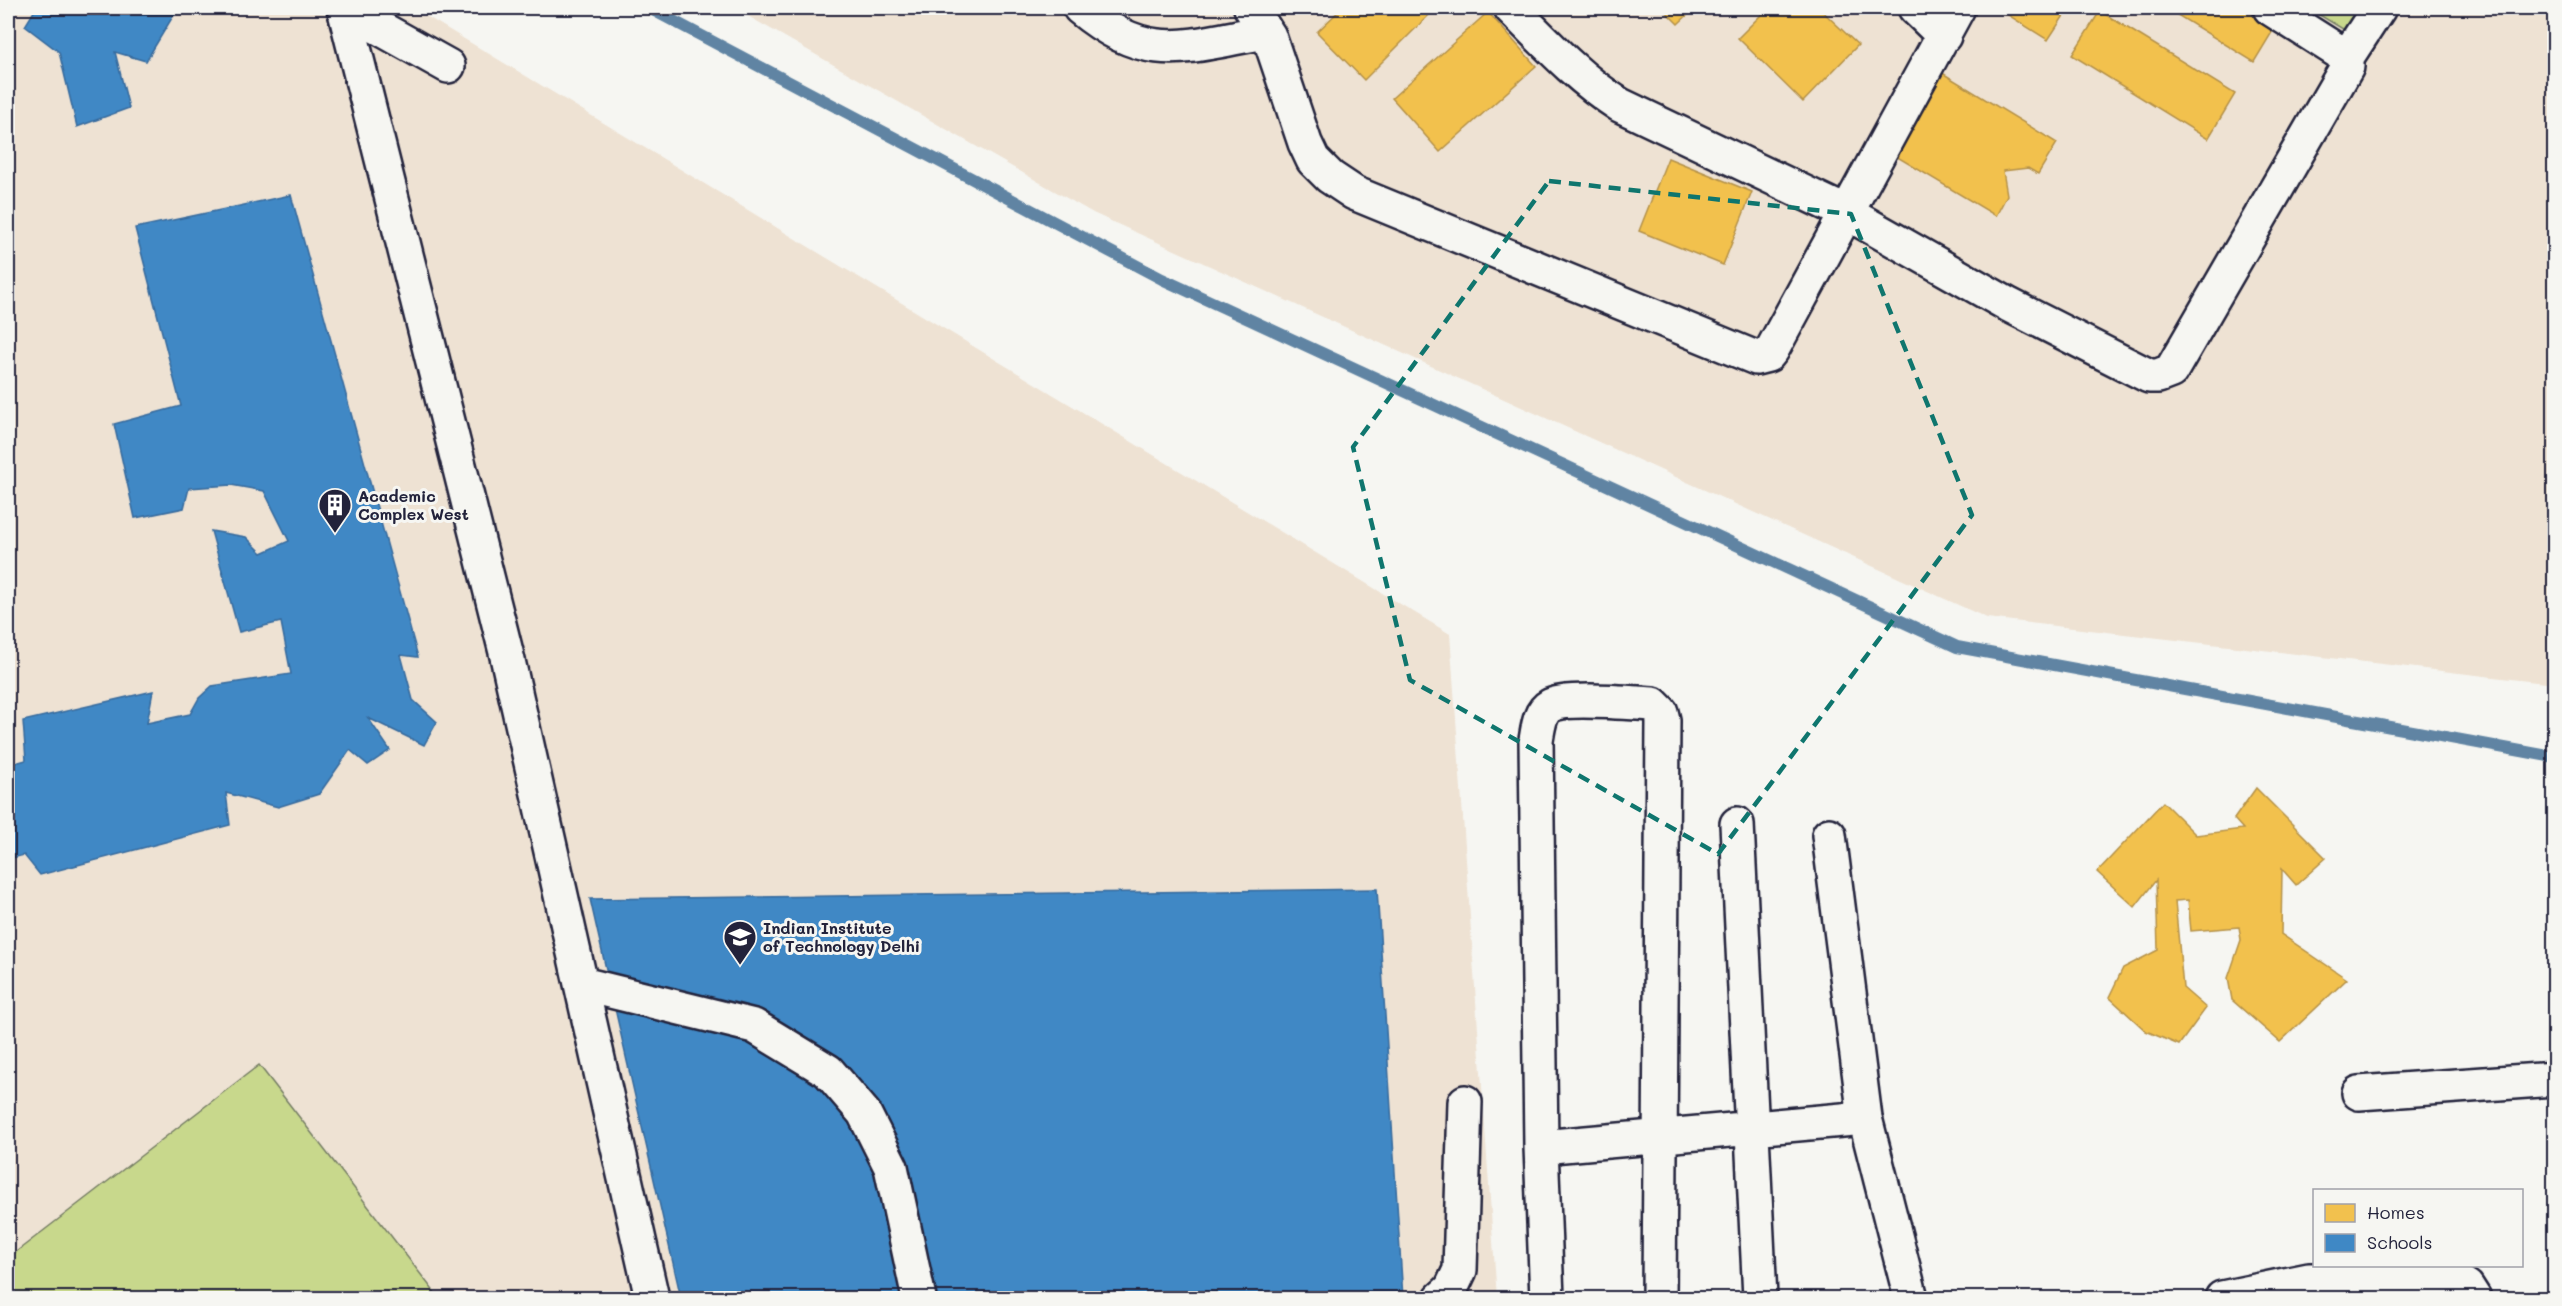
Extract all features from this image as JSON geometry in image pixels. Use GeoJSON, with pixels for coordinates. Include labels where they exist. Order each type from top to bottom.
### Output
{"type":"FeatureCollection","features":[{"type":"Feature","properties":{"kind":"street"},"geometry":{"type":"LineString","coordinates":[[344,8],[448,66]]}},
{"type":"Feature","properties":{"kind":"street"},"geometry":{"type":"LineString","coordinates":[[344,8],[506,652],[652,1299]]}},
{"type":"Feature","properties":{"kind":"street"},"geometry":{"type":"LineString","coordinates":[[1080,8],[1117,35],[1154,47],[1174,48],[1258,20],[1313,160],[1330,177],[1346,188],[1755,358],[1768,355],[1772,350],[1958,8]]}},
{"type":"Feature","properties":{"kind":"street"},"geometry":{"type":"LineString","coordinates":[[1511,8],[1562,60],[1595,88],[1620,105],[1847,213],[2009,305],[2149,376],[2166,374],[2171,371],[2347,67],[2347,57],[2379,8]]}},
{"type":"Feature","properties":{"kind":"street"},"geometry":{"type":"LineString","coordinates":[[1916,8],[1944,36]]}},
{"type":"Feature","properties":{"kind":"street"},"geometry":{"type":"LineString","coordinates":[[2271,8],[2347,57]]}},
{"type":"Feature","properties":{"kind":"street"},"geometry":{"type":"LineString","coordinates":[[1547,1299],[1541,1147],[1536,740],[1545,711],[1550,705],[1565,702],[1653,704],[1661,712],[1663,720],[1659,1299]]}},
{"type":"Feature","properties":{"kind":"street"},"geometry":{"type":"LineString","coordinates":[[1737,824],[1754,1129],[1760,1299]]}},
{"type":"Feature","properties":{"kind":"street"},"geometry":{"type":"LineString","coordinates":[[1829,835],[1865,1118],[1911,1299]]}},
{"type":"Feature","properties":{"kind":"street"},"geometry":{"type":"LineString","coordinates":[[582,984],[754,1026],[828,1071],[864,1113],[891,1167],[919,1299]]}},
{"type":"Feature","properties":{"kind":"street"},"geometry":{"type":"LineString","coordinates":[[2359,1093],[2554,1079]]}},
{"type":"Feature","properties":{"kind":"street"},"geometry":{"type":"LineString","coordinates":[[1441,1299],[1451,1289],[1460,1270],[1465,1102]]}},
{"type":"Feature","properties":{"kind":"street"},"geometry":{"type":"LineString","coordinates":[[1541,1147],[1865,1118]]}},
{"type":"Feature","properties":{"kind":"street"},"geometry":{"type":"LineString","coordinates":[[2222,1299],[2309,1280],[2453,1278],[2467,1287],[2474,1299]]}},
{"type":"Feature","properties":{"kind":"highlighted area"},"geometry":{"type":"Polygon","coordinates":[[[1549,181],[1851,214],[1972,515],[1718,854],[1410,680],[1353,447],[1549,181]]]}},
{"type":"Feature","properties":{"kind":"shaded area","name":"Indian Institute of Technology Delhi"},"geometry":{"type":"Polygon","coordinates":[[[8,8],[413,8],[1450,634],[1497,1298],[8,1298],[8,8]]]}},
{"type":"Feature","properties":{"kind":"shaded area"},"geometry":{"type":"Polygon","coordinates":[[[734,8],[2554,8],[2554,684],[1987,618],[1093,213],[734,8]]]}},
{"type":"Feature","properties":{"kind":"green space"},"geometry":{"type":"Polygon","coordinates":[[[2308,8],[2366,8],[2351,34],[2308,8]]]}},
{"type":"Feature","properties":{"kind":"green space"},"geometry":{"type":"Polygon","coordinates":[[[259,1065],[439,1298],[8,1298],[8,1258],[259,1065]]]}},
{"type":"Feature","properties":{"kind":"building: Homes"},"geometry":{"type":"Polygon","coordinates":[[[1342,8],[1436,8],[1364,80],[1317,32],[1342,8]]]}},
{"type":"Feature","properties":{"kind":"building: Homes"},"geometry":{"type":"Polygon","coordinates":[[[1662,8],[1695,8],[1678,24],[1662,8]]]}},
{"type":"Feature","properties":{"kind":"building: Homes"},"geometry":{"type":"Polygon","coordinates":[[[1768,8],[1819,8],[1858,45],[1803,102],[1738,38],[1768,8]]]}},
{"type":"Feature","properties":{"kind":"building: Homes"},"geometry":{"type":"Polygon","coordinates":[[[1997,8],[2069,8],[2048,40],[1997,8]]]}},
{"type":"Feature","properties":{"kind":"building: Homes"},"geometry":{"type":"Polygon","coordinates":[[[2166,8],[2250,8],[2277,24],[2254,62],[2166,8]]]}},
{"type":"Feature","properties":{"kind":"building: Homes"},"geometry":{"type":"Polygon","coordinates":[[[2100,11],[2235,94],[2208,139],[2072,55],[2100,11]]]}},
{"type":"Feature","properties":{"kind":"building: Homes"},"geometry":{"type":"Polygon","coordinates":[[[1488,12],[1536,66],[1440,152],[1392,98],[1488,12]]]}},
{"type":"Feature","properties":{"kind":"building: Homes"},"geometry":{"type":"Polygon","coordinates":[[[1939,71],[2057,143],[2038,174],[2028,168],[2003,171],[2007,195],[1996,216],[1889,152],[1939,71]]]}},
{"type":"Feature","properties":{"kind":"building: Homes"},"geometry":{"type":"Polygon","coordinates":[[[1668,158],[1752,192],[1723,265],[1639,231],[1668,158]]]}},
{"type":"Feature","properties":{"kind":"building: Homes"},"geometry":{"type":"Polygon","coordinates":[[[2256,788],[2326,858],[2296,885],[2282,869],[2281,934],[2347,979],[2280,1042],[2232,1000],[2228,978],[2241,940],[2239,927],[2191,931],[2188,900],[2175,901],[2183,988],[2206,1008],[2179,1045],[2146,1031],[2109,997],[2123,968],[2158,950],[2156,880],[2135,907],[2097,872],[2163,802],[2196,835],[2243,829],[2234,819],[2256,788]]]}},
{"type":"Feature","properties":{"kind":"building: Schools"},"geometry":{"type":"Polygon","coordinates":[[[36,8],[178,8],[146,61],[115,52],[129,108],[77,127],[59,52],[25,26],[36,8]]]}},
{"type":"Feature","properties":{"kind":"building: Schools","name":"Academic Complex West"},"geometry":{"type":"Polygon","coordinates":[[[291,195],[418,657],[401,655],[413,700],[437,722],[424,745],[368,718],[390,750],[368,765],[350,750],[319,794],[278,807],[226,793],[230,825],[40,875],[24,855],[8,859],[8,765],[26,760],[23,721],[153,691],[147,723],[190,714],[199,698],[212,686],[291,674],[281,622],[239,632],[211,531],[246,537],[262,553],[289,541],[264,491],[231,485],[189,488],[184,508],[135,518],[114,424],[181,406],[135,228],[291,195]]]}},
{"type":"Feature","properties":{"kind":"building: Schools"},"geometry":{"type":"Polygon","coordinates":[[[1377,889],[1403,1298],[681,1298],[590,899],[1377,889]]]}},
{"type":"Feature","properties":{"kind":"waterway"},"geometry":{"type":"LineString","coordinates":[[649,8],[1162,279],[1957,647],[2554,757]]}},
{"type":"Feature","properties":{"kind":"place","name":"Academic Complex West"},"geometry":{"type":"Point","coordinates":[335,534]}},
{"type":"Feature","properties":{"kind":"place","name":"Indian Institute of Technology Delhi"},"geometry":{"type":"Point","coordinates":[740,966]}}]}
